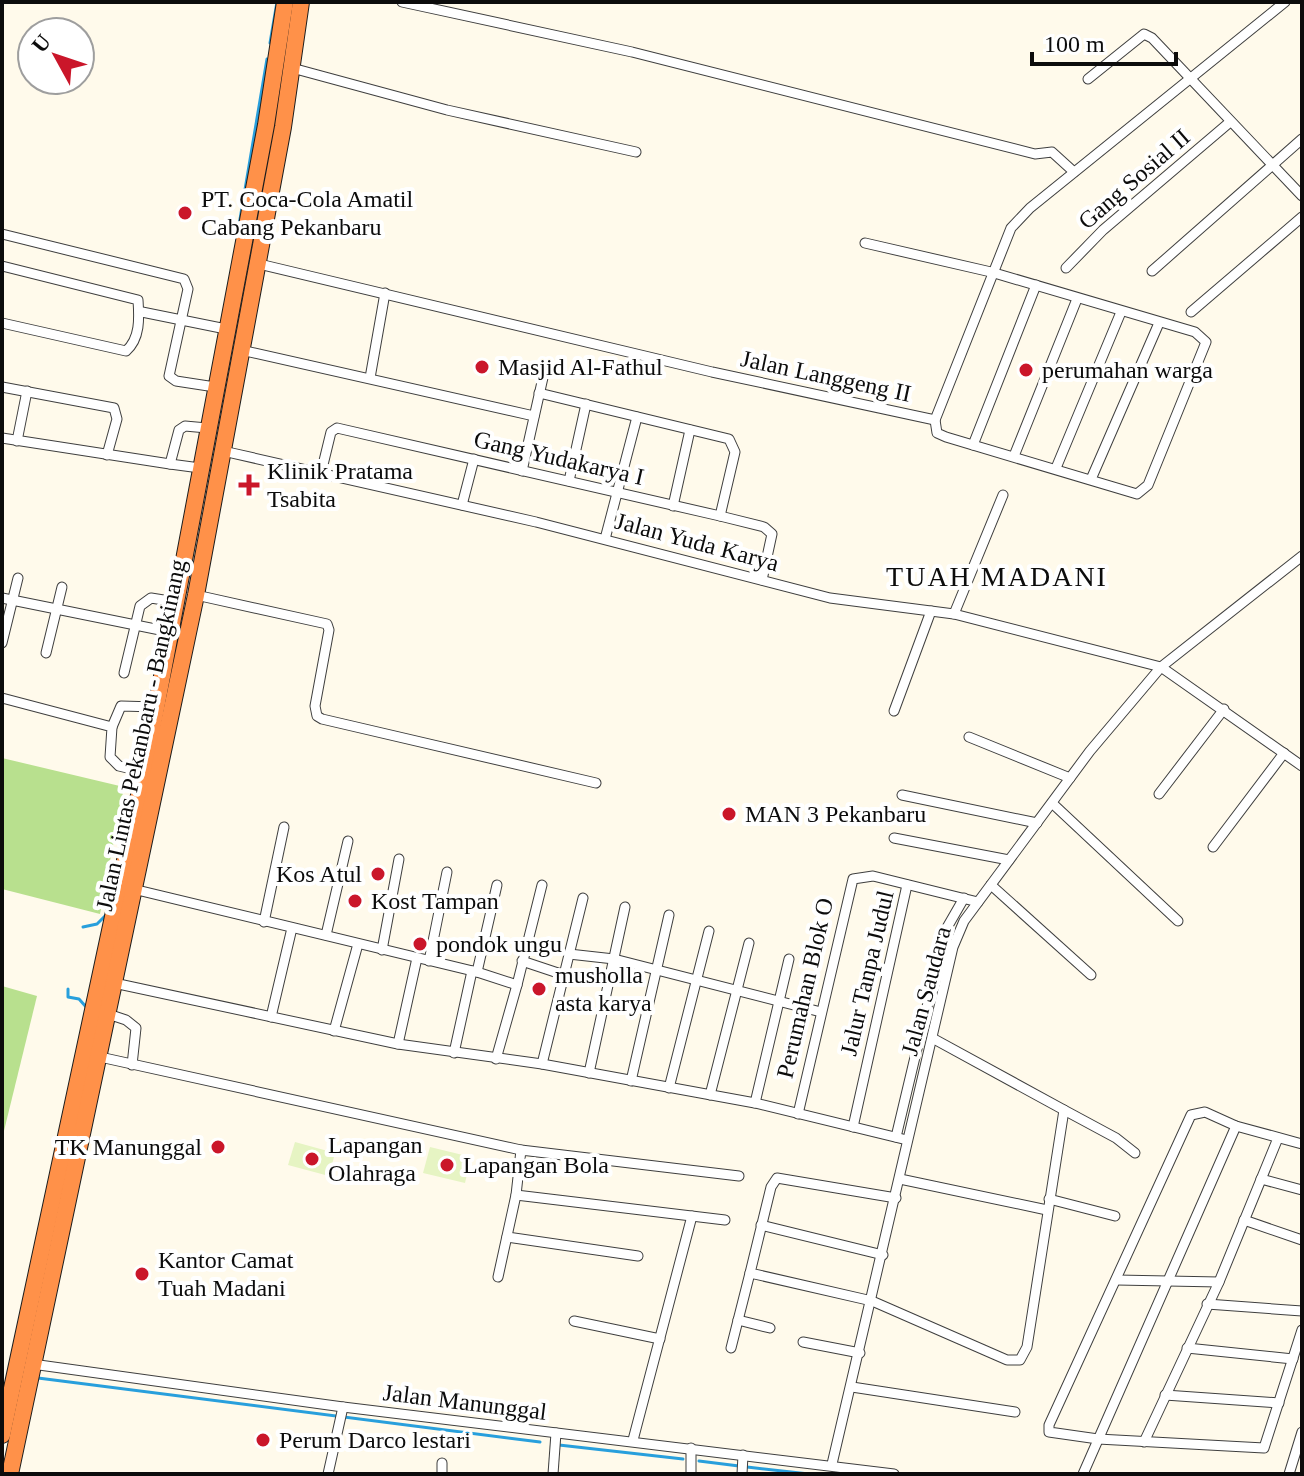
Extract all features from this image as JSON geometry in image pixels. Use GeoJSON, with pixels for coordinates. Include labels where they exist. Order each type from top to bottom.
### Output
{"type":"FeatureCollection","features":[{"type":"Feature","properties":{"kind":"highway","name":"Jalan Lintas Pekanbaru - Bangkinang"},"geometry":{"type":"LineString","coordinates":[[10,1474],[28,1357],[60,1208],[100,1057],[223,451],[255,263],[274,126],[285,2]]}},
{"type":"Feature","properties":{"kind":"highway","name":"Jalan Lintas Pekanbaru - Bangkinang"},"geometry":{"type":"LineString","coordinates":[[60,1208],[226,329],[274,126],[292,68],[301,2]]}},
{"type":"Feature","properties":{"kind":"highway","name":"Jalan Lintas Pekanbaru - Bangkinang"},"geometry":{"type":"LineString","coordinates":[[2,1435],[28,1357]]}},
{"type":"Feature","properties":{"kind":"street"},"geometry":{"type":"LineString","coordinates":[[402,2],[632,52],[1035,154],[1052,152],[1074,172]]}},
{"type":"Feature","properties":{"kind":"street","name":"Jalan Langgeng II"},"geometry":{"type":"LineString","coordinates":[[255,263],[712,372],[935,420],[991,272],[1011,228],[1030,208],[1285,2]]}},
{"type":"Feature","properties":{"kind":"street"},"geometry":{"type":"LineString","coordinates":[[1088,79],[1144,34],[1302,196]]}},
{"type":"Feature","properties":{"kind":"street"},"geometry":{"type":"LineString","coordinates":[[292,68],[447,110],[636,152]]}},
{"type":"Feature","properties":{"kind":"street","name":"Gang Sosial II"},"geometry":{"type":"LineString","coordinates":[[1066,268],[1103,230],[1230,122]]}},
{"type":"Feature","properties":{"kind":"street"},"geometry":{"type":"LineString","coordinates":[[1152,271],[1302,139]]}},
{"type":"Feature","properties":{"kind":"street"},"geometry":{"type":"LineString","coordinates":[[1191,312],[1302,217]]}},
{"type":"Feature","properties":{"kind":"street"},"geometry":{"type":"LineString","coordinates":[[2,234],[184,279],[188,289],[168,372],[176,381],[215,387]]}},
{"type":"Feature","properties":{"kind":"street"},"geometry":{"type":"LineString","coordinates":[[865,243],[1036,285],[1195,332],[1206,342],[1148,485],[1137,494],[1092,477],[937,433],[935,420]]}},
{"type":"Feature","properties":{"kind":"street"},"geometry":{"type":"LineString","coordinates":[[2,266],[138,300],[142,312],[132,346],[126,351],[2,323]]}},
{"type":"Feature","properties":{"kind":"street"},"geometry":{"type":"LineString","coordinates":[[973,445],[1036,285]]}},
{"type":"Feature","properties":{"kind":"street"},"geometry":{"type":"LineString","coordinates":[[370,378],[385,293]]}},
{"type":"Feature","properties":{"kind":"street"},"geometry":{"type":"LineString","coordinates":[[1014,456],[1077,299]]}},
{"type":"Feature","properties":{"kind":"street"},"geometry":{"type":"LineString","coordinates":[[142,312],[226,329]]}},
{"type":"Feature","properties":{"kind":"street"},"geometry":{"type":"LineString","coordinates":[[1056,468],[1121,312]]}},
{"type":"Feature","properties":{"kind":"street"},"geometry":{"type":"LineString","coordinates":[[1092,477],[1159,323]]}},
{"type":"Feature","properties":{"kind":"street"},"geometry":{"type":"LineString","coordinates":[[241,350],[534,416]]}},
{"type":"Feature","properties":{"kind":"street"},"geometry":{"type":"LineString","coordinates":[[522,471],[544,373]]}},
{"type":"Feature","properties":{"kind":"street"},"geometry":{"type":"LineString","coordinates":[[2,387],[114,408],[117,419],[107,455]]}},
{"type":"Feature","properties":{"kind":"street"},"geometry":{"type":"LineString","coordinates":[[17,441],[27,391]]}},
{"type":"Feature","properties":{"kind":"street"},"geometry":{"type":"LineString","coordinates":[[539,393],[729,439],[735,452],[720,516]]}},
{"type":"Feature","properties":{"kind":"street"},"geometry":{"type":"LineString","coordinates":[[569,481],[586,404]]}},
{"type":"Feature","properties":{"kind":"street"},"geometry":{"type":"LineString","coordinates":[[605,539],[637,417]]}},
{"type":"Feature","properties":{"kind":"street"},"geometry":{"type":"LineString","coordinates":[[170,464],[179,430],[185,426],[207,428]]}},
{"type":"Feature","properties":{"kind":"street","name":"Gang Yudakarya I"},"geometry":{"type":"LineString","coordinates":[[321,473],[331,432],[337,428],[720,516],[764,527],[772,534],[762,580]]}},
{"type":"Feature","properties":{"kind":"street"},"geometry":{"type":"LineString","coordinates":[[673,506],[690,430]]}},
{"type":"Feature","properties":{"kind":"street"},"geometry":{"type":"LineString","coordinates":[[2,438],[200,468]]}},
{"type":"Feature","properties":{"kind":"street","name":"Jalan Yuda Karya"},"geometry":{"type":"LineString","coordinates":[[223,451],[605,539],[830,598],[954,614],[1161,667],[1302,766]]}},
{"type":"Feature","properties":{"kind":"street"},"geometry":{"type":"LineString","coordinates":[[462,505],[474,459]]}},
{"type":"Feature","properties":{"kind":"street"},"geometry":{"type":"LineString","coordinates":[[954,614],[1003,495]]}},
{"type":"Feature","properties":{"kind":"street","name":"Jalan Saudara"},"geometry":{"type":"LineString","coordinates":[[832,1464],[883,1255],[907,1140],[934,1039],[953,947],[964,921],[1070,778],[1161,667],[1302,556]]}},
{"type":"Feature","properties":{"kind":"street"},"geometry":{"type":"LineString","coordinates":[[2,643],[7,599],[18,578]]}},
{"type":"Feature","properties":{"kind":"street"},"geometry":{"type":"LineString","coordinates":[[46,653],[62,587]]}},
{"type":"Feature","properties":{"kind":"street"},"geometry":{"type":"LineString","coordinates":[[196,595],[318,619],[327,624],[329,630],[315,706],[317,716],[322,719],[596,783]]}},
{"type":"Feature","properties":{"kind":"street"},"geometry":{"type":"LineString","coordinates":[[124,673],[134,626],[145,601],[151,598],[176,602]]}},
{"type":"Feature","properties":{"kind":"street"},"geometry":{"type":"LineString","coordinates":[[7,599],[170,632]]}},
{"type":"Feature","properties":{"kind":"street"},"geometry":{"type":"LineString","coordinates":[[894,711],[931,611]]}},
{"type":"Feature","properties":{"kind":"street"},"geometry":{"type":"LineString","coordinates":[[2,698],[112,727]]}},
{"type":"Feature","properties":{"kind":"street"},"geometry":{"type":"LineString","coordinates":[[144,772],[119,766],[110,757],[112,727],[121,706],[156,707]]}},
{"type":"Feature","properties":{"kind":"street"},"geometry":{"type":"LineString","coordinates":[[1159,794],[1224,709]]}},
{"type":"Feature","properties":{"kind":"street"},"geometry":{"type":"LineString","coordinates":[[969,737],[1070,778]]}},
{"type":"Feature","properties":{"kind":"street"},"geometry":{"type":"LineString","coordinates":[[1213,847],[1284,753]]}},
{"type":"Feature","properties":{"kind":"street"},"geometry":{"type":"LineString","coordinates":[[902,795],[1037,823]]}},
{"type":"Feature","properties":{"kind":"street"},"geometry":{"type":"LineString","coordinates":[[1052,803],[1178,921]]}},
{"type":"Feature","properties":{"kind":"street"},"geometry":{"type":"LineString","coordinates":[[264,922],[284,827]]}},
{"type":"Feature","properties":{"kind":"street"},"geometry":{"type":"LineString","coordinates":[[894,838],[1009,860]]}},
{"type":"Feature","properties":{"kind":"street"},"geometry":{"type":"LineString","coordinates":[[326,935],[348,841]]}},
{"type":"Feature","properties":{"kind":"street"},"geometry":{"type":"LineString","coordinates":[[382,950],[399,859]]}},
{"type":"Feature","properties":{"kind":"street"},"geometry":{"type":"LineString","coordinates":[[429,961],[447,872]]}},
{"type":"Feature","properties":{"kind":"street","name":"Perumahan Blok O"},"geometry":{"type":"LineString","coordinates":[[798,1114],[853,879],[862,874],[907,885]]}},
{"type":"Feature","properties":{"kind":"street"},"geometry":{"type":"LineString","coordinates":[[454,1053],[497,885]]}},
{"type":"Feature","properties":{"kind":"street"},"geometry":{"type":"LineString","coordinates":[[496,1059],[542,885]]}},
{"type":"Feature","properties":{"kind":"street","name":"Jalur Tanpa Judul"},"geometry":{"type":"LineString","coordinates":[[853,1127],[907,885],[978,902]]}},
{"type":"Feature","properties":{"kind":"street"},"geometry":{"type":"LineString","coordinates":[[991,885],[1091,975]]}},
{"type":"Feature","properties":{"kind":"street"},"geometry":{"type":"LineString","coordinates":[[133,889],[475,972],[517,985]]}},
{"type":"Feature","properties":{"kind":"street"},"geometry":{"type":"LineString","coordinates":[[542,1064],[583,898]]}},
{"type":"Feature","properties":{"kind":"street"},"geometry":{"type":"LineString","coordinates":[[896,1137],[945,931],[964,898]]}},
{"type":"Feature","properties":{"kind":"street"},"geometry":{"type":"LineString","coordinates":[[589,1073],[625,907]]}},
{"type":"Feature","properties":{"kind":"street"},"geometry":{"type":"LineString","coordinates":[[631,1081],[669,915]]}},
{"type":"Feature","properties":{"kind":"street"},"geometry":{"type":"LineString","coordinates":[[271,1017],[292,928]]}},
{"type":"Feature","properties":{"kind":"street"},"geometry":{"type":"LineString","coordinates":[[669,1088],[709,931]]}},
{"type":"Feature","properties":{"kind":"street"},"geometry":{"type":"LineString","coordinates":[[710,1095],[739,992],[749,943]]}},
{"type":"Feature","properties":{"kind":"street"},"geometry":{"type":"LineString","coordinates":[[334,1031],[358,944]]}},
{"type":"Feature","properties":{"kind":"street"},"geometry":{"type":"LineString","coordinates":[[569,954],[614,959],[821,1012]]}},
{"type":"Feature","properties":{"kind":"street"},"geometry":{"type":"LineString","coordinates":[[398,1044],[417,958]]}},
{"type":"Feature","properties":{"kind":"street"},"geometry":{"type":"LineString","coordinates":[[755,1103],[789,959]]}},
{"type":"Feature","properties":{"kind":"street"},"geometry":{"type":"LineString","coordinates":[[522,961],[564,975]]}},
{"type":"Feature","properties":{"kind":"street"},"geometry":{"type":"LineString","coordinates":[[114,983],[398,1044],[542,1064],[755,1103],[907,1140]]}},
{"type":"Feature","properties":{"kind":"street"},"geometry":{"type":"LineString","coordinates":[[929,997],[943,1000]]}},
{"type":"Feature","properties":{"kind":"street"},"geometry":{"type":"LineString","coordinates":[[108,1014],[126,1020],[136,1028],[132,1065]]}},
{"type":"Feature","properties":{"kind":"street"},"geometry":{"type":"LineString","coordinates":[[934,1039],[1116,1138],[1135,1153]]}},
{"type":"Feature","properties":{"kind":"street"},"geometry":{"type":"LineString","coordinates":[[100,1057],[521,1150],[739,1176]]}},
{"type":"Feature","properties":{"kind":"street"},"geometry":{"type":"LineString","coordinates":[[750,1273],[872,1301],[1007,1360],[1020,1360],[1027,1347],[1064,1110]]}},
{"type":"Feature","properties":{"kind":"street"},"geometry":{"type":"LineString","coordinates":[[1302,1144],[1236,1126],[1205,1112],[1191,1115],[1049,1425],[1054,1435],[1264,1448],[1302,1330]]}},
{"type":"Feature","properties":{"kind":"street"},"geometry":{"type":"LineString","coordinates":[[1083,1474],[1236,1126]]}},
{"type":"Feature","properties":{"kind":"street"},"geometry":{"type":"LineString","coordinates":[[1144,1442],[1219,1282],[1278,1138]]}},
{"type":"Feature","properties":{"kind":"street"},"geometry":{"type":"LineString","coordinates":[[498,1277],[516,1195],[521,1150]]}},
{"type":"Feature","properties":{"kind":"street"},"geometry":{"type":"LineString","coordinates":[[731,1348],[771,1187],[777,1178],[896,1198]]}},
{"type":"Feature","properties":{"kind":"street"},"geometry":{"type":"LineString","coordinates":[[900,1179],[1047,1210]]}},
{"type":"Feature","properties":{"kind":"street"},"geometry":{"type":"LineString","coordinates":[[1261,1179],[1302,1190]]}},
{"type":"Feature","properties":{"kind":"street"},"geometry":{"type":"LineString","coordinates":[[516,1195],[725,1220]]}},
{"type":"Feature","properties":{"kind":"street"},"geometry":{"type":"LineString","coordinates":[[1049,1199],[1115,1216]]}},
{"type":"Feature","properties":{"kind":"street"},"geometry":{"type":"LineString","coordinates":[[633,1440],[692,1216]]}},
{"type":"Feature","properties":{"kind":"street"},"geometry":{"type":"LineString","coordinates":[[1244,1220],[1302,1240]]}},
{"type":"Feature","properties":{"kind":"street"},"geometry":{"type":"LineString","coordinates":[[761,1225],[883,1255]]}},
{"type":"Feature","properties":{"kind":"street"},"geometry":{"type":"LineString","coordinates":[[507,1237],[638,1256]]}},
{"type":"Feature","properties":{"kind":"street"},"geometry":{"type":"LineString","coordinates":[[1117,1280],[1219,1282]]}},
{"type":"Feature","properties":{"kind":"street"},"geometry":{"type":"LineString","coordinates":[[1207,1304],[1302,1311]]}},
{"type":"Feature","properties":{"kind":"street"},"geometry":{"type":"LineString","coordinates":[[738,1320],[770,1328]]}},
{"type":"Feature","properties":{"kind":"street"},"geometry":{"type":"LineString","coordinates":[[574,1321],[660,1339]]}},
{"type":"Feature","properties":{"kind":"street"},"geometry":{"type":"LineString","coordinates":[[803,1342],[860,1353]]}},
{"type":"Feature","properties":{"kind":"street"},"geometry":{"type":"LineString","coordinates":[[1187,1348],[1293,1359]]}},
{"type":"Feature","properties":{"kind":"street","name":"Jalan Manunggal"},"geometry":{"type":"LineString","coordinates":[[28,1357],[343,1407],[832,1464],[894,1474]]}},
{"type":"Feature","properties":{"kind":"street"},"geometry":{"type":"LineString","coordinates":[[852,1387],[1015,1412]]}},
{"type":"Feature","properties":{"kind":"street"},"geometry":{"type":"LineString","coordinates":[[1165,1395],[1279,1403]]}},
{"type":"Feature","properties":{"kind":"street"},"geometry":{"type":"LineString","coordinates":[[328,1474],[343,1407]]}},
{"type":"Feature","properties":{"kind":"street"},"geometry":{"type":"LineString","coordinates":[[1300,1474],[1289,1474],[1302,1432]]}},
{"type":"Feature","properties":{"kind":"street"},"geometry":{"type":"LineString","coordinates":[[553,1474],[556,1433]]}},
{"type":"Feature","properties":{"kind":"street"},"geometry":{"type":"LineString","coordinates":[[691,1448],[691,1474]]}},
{"type":"Feature","properties":{"kind":"street"},"geometry":{"type":"LineString","coordinates":[[742,1474],[743,1455]]}},
{"type":"Feature","properties":{"kind":"green space"},"geometry":{"type":"Polygon","coordinates":[[[2,758],[124,787],[100,914],[2,889],[2,758]]]}},
{"type":"Feature","properties":{"kind":"green space"},"geometry":{"type":"Polygon","coordinates":[[[2,986],[37,996],[2,1139],[2,986]]]}},
{"type":"Feature","properties":{"kind":"green space","name":"Lapangan Olahraga"},"geometry":{"type":"Polygon","coordinates":[[[295,1142],[335,1153],[329,1176],[288,1165],[295,1142]]]}},
{"type":"Feature","properties":{"kind":"green space","name":"Lapangan Bola"},"geometry":{"type":"Polygon","coordinates":[[[430,1147],[471,1157],[465,1183],[423,1173],[430,1147]]]}},
{"type":"Feature","properties":{"kind":"waterway"},"geometry":{"type":"LineString","coordinates":[[270,43],[277,2]]}},
{"type":"Feature","properties":{"kind":"waterway"},"geometry":{"type":"LineString","coordinates":[[237,237],[267,59]]}},
{"type":"Feature","properties":{"kind":"waterway"},"geometry":{"type":"LineString","coordinates":[[83,927],[97,924],[106,915]]}},
{"type":"Feature","properties":{"kind":"waterway"},"geometry":{"type":"LineString","coordinates":[[68,989],[68,997],[79,999],[87,1008]]}},
{"type":"Feature","properties":{"kind":"waterway"},"geometry":{"type":"LineString","coordinates":[[38,1378],[540,1442]]}},
{"type":"Feature","properties":{"kind":"waterway"},"geometry":{"type":"LineString","coordinates":[[559,1445],[683,1459]]}},
{"type":"Feature","properties":{"kind":"waterway"},"geometry":{"type":"LineString","coordinates":[[699,1461],[739,1466]]}},
{"type":"Feature","properties":{"kind":"waterway"},"geometry":{"type":"LineString","coordinates":[[747,1467],[809,1474]]}},
{"type":"Feature","properties":{"kind":"place","name":"PT. Coca-Cola Amatil Cabang Pekanbaru"},"geometry":{"type":"Point","coordinates":[185,213]}},
{"type":"Feature","properties":{"kind":"place","name":"Masjid Al-Fathul"},"geometry":{"type":"Point","coordinates":[482,367]}},
{"type":"Feature","properties":{"kind":"place","name":"perumahan warga"},"geometry":{"type":"Point","coordinates":[1026,370]}},
{"type":"Feature","properties":{"kind":"place","name":"Klinik Pratama Tsabita"},"geometry":{"type":"Point","coordinates":[249,485]}},
{"type":"Feature","properties":{"kind":"place","name":"MAN 3 Pekanbaru"},"geometry":{"type":"Point","coordinates":[729,814]}},
{"type":"Feature","properties":{"kind":"place","name":"Kos Atul"},"geometry":{"type":"Point","coordinates":[378,874]}},
{"type":"Feature","properties":{"kind":"place","name":"Kost Tampan"},"geometry":{"type":"Point","coordinates":[355,901]}},
{"type":"Feature","properties":{"kind":"place","name":"pondok ungu"},"geometry":{"type":"Point","coordinates":[420,944]}},
{"type":"Feature","properties":{"kind":"place","name":"musholla asta karya"},"geometry":{"type":"Point","coordinates":[539,989]}},
{"type":"Feature","properties":{"kind":"place","name":"TK Manunggal"},"geometry":{"type":"Point","coordinates":[218,1147]}},
{"type":"Feature","properties":{"kind":"place","name":"Lapangan Olahraga"},"geometry":{"type":"Point","coordinates":[312,1159]}},
{"type":"Feature","properties":{"kind":"place","name":"Lapangan Bola"},"geometry":{"type":"Point","coordinates":[447,1165]}},
{"type":"Feature","properties":{"kind":"place","name":"Kantor Camat Tuah Madani"},"geometry":{"type":"Point","coordinates":[142,1274]}},
{"type":"Feature","properties":{"kind":"place","name":"Perum Darco lestari"},"geometry":{"type":"Point","coordinates":[263,1440]}},
{"type":"Feature","properties":{"kind":"district","name":"TUAH MADANI"},"geometry":{"type":"Point","coordinates":[997,576]}}]}
